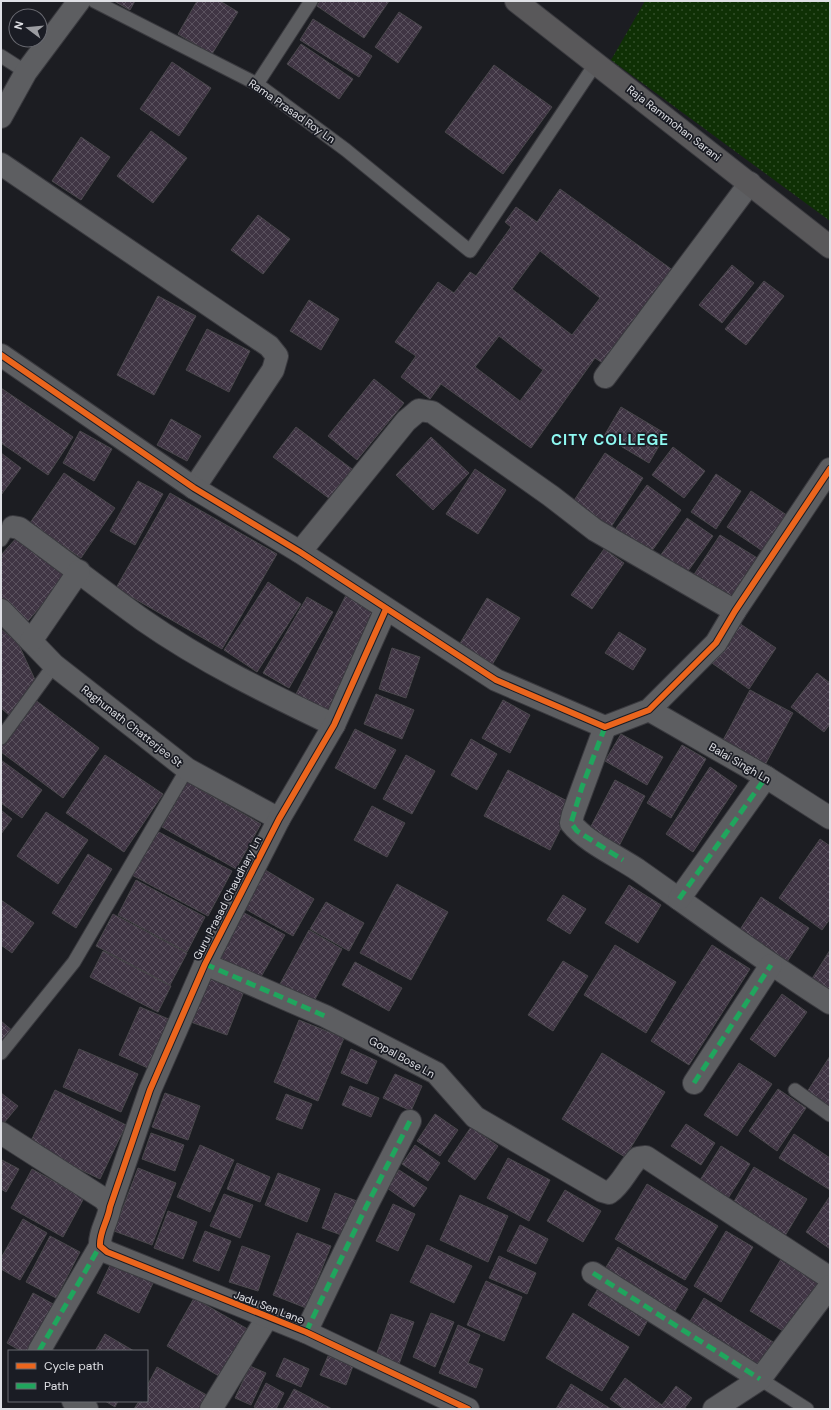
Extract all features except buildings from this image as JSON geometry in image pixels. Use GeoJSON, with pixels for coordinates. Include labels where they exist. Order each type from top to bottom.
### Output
{"type":"FeatureCollection","features":[{"type":"Feature","properties":{"kind":"main road","name":"Raja Rammohan Sarani"},"geometry":{"type":"LineString","coordinates":[[516,1],[830,247]]}},
{"type":"Feature","properties":{"kind":"street"},"geometry":{"type":"LineString","coordinates":[[1,117],[26,72],[79,1]]}},
{"type":"Feature","properties":{"kind":"street"},"geometry":{"type":"LineString","coordinates":[[1,164],[269,346],[277,356],[273,370],[194,488]]}},
{"type":"Feature","properties":{"kind":"street"},"geometry":{"type":"LineString","coordinates":[[605,377],[750,183]]}},
{"type":"Feature","properties":{"kind":"street"},"geometry":{"type":"LineString","coordinates":[[1,354],[194,488],[300,552],[496,680],[605,727],[649,710],[716,643],[735,611],[830,469]]}},
{"type":"Feature","properties":{"kind":"street"},"geometry":{"type":"LineString","coordinates":[[300,552],[406,420],[419,410],[432,412],[551,496],[595,530],[735,611]]}},
{"type":"Feature","properties":{"kind":"street"},"geometry":{"type":"LineString","coordinates":[[7,533],[19,528],[144,620],[242,680],[334,725]]}},
{"type":"Feature","properties":{"kind":"street"},"geometry":{"type":"LineString","coordinates":[[31,642],[79,571]]}},
{"type":"Feature","properties":{"kind":"street","name":"Guru Prasad Chaudhary Ln"},"geometry":{"type":"LineString","coordinates":[[110,1207],[150,1090],[204,964],[279,819],[334,725],[386,609]]}},
{"type":"Feature","properties":{"kind":"street","name":"Raghunath Chatterjee St"},"geometry":{"type":"LineString","coordinates":[[1,610],[54,665],[187,769],[279,819]]}},
{"type":"Feature","properties":{"kind":"street","name":"Balai Singh Ln"},"geometry":{"type":"LineString","coordinates":[[649,710],[766,777],[830,818]]}},
{"type":"Feature","properties":{"kind":"street"},"geometry":{"type":"LineString","coordinates":[[605,727],[582,787],[571,824],[577,831],[623,860],[771,965],[830,1003]]}},
{"type":"Feature","properties":{"kind":"street"},"geometry":{"type":"LineString","coordinates":[[679,899],[766,777]]}},
{"type":"Feature","properties":{"kind":"street","name":"Gopal Bose Ln"},"geometry":{"type":"LineString","coordinates":[[204,964],[325,1016],[436,1073],[475,1117],[602,1191],[610,1193],[617,1187],[630,1165],[638,1158],[646,1157],[830,1278]]}},
{"type":"Feature","properties":{"kind":"street"},"geometry":{"type":"LineString","coordinates":[[694,1083],[771,965]]}},
{"type":"Feature","properties":{"kind":"street"},"geometry":{"type":"LineString","coordinates":[[306,1332],[366,1207],[410,1121]]}},
{"type":"Feature","properties":{"kind":"street"},"geometry":{"type":"LineString","coordinates":[[1,1133],[104,1199],[110,1207],[109,1216],[100,1236],[100,1246],[40,1350]]}},
{"type":"Feature","properties":{"kind":"street","name":"Jadu Sen Lane"},"geometry":{"type":"LineString","coordinates":[[100,1246],[107,1252],[267,1318],[306,1332],[468,1409]]}},
{"type":"Feature","properties":{"kind":"street"},"geometry":{"type":"LineString","coordinates":[[593,1273],[760,1379]]}},
{"type":"Feature","properties":{"kind":"street"},"geometry":{"type":"LineString","coordinates":[[714,1409],[760,1379],[830,1286]]}},
{"type":"Feature","properties":{"kind":"street"},"geometry":{"type":"LineString","coordinates":[[211,1409],[267,1318]]}},
{"type":"Feature","properties":{"kind":"street"},"geometry":{"type":"LineString","coordinates":[[74,1402],[87,1409]]}},
{"type":"Feature","properties":{"kind":"lane","name":"Rama Prasad Roy Ln"},"geometry":{"type":"LineString","coordinates":[[94,1],[257,84],[346,150],[470,251],[596,63]]}},
{"type":"Feature","properties":{"kind":"lane"},"geometry":{"type":"LineString","coordinates":[[257,84],[311,1]]}},
{"type":"Feature","properties":{"kind":"lane"},"geometry":{"type":"LineString","coordinates":[[1,56],[26,72]]}},
{"type":"Feature","properties":{"kind":"lane"},"geometry":{"type":"LineString","coordinates":[[1,738],[54,665]]}},
{"type":"Feature","properties":{"kind":"lane"},"geometry":{"type":"LineString","coordinates":[[1,1054],[74,962],[187,769]]}},
{"type":"Feature","properties":{"kind":"lane"},"geometry":{"type":"LineString","coordinates":[[795,1090],[830,1115]]}},
{"type":"Feature","properties":{"kind":"lane"},"geometry":{"type":"LineString","coordinates":[[760,1379],[807,1409]]}},
{"type":"Feature","properties":{"kind":"green space"},"geometry":{"type":"Polygon","coordinates":[[[645,1],[830,1],[830,221],[611,60],[645,1]]]}},
{"type":"Feature","properties":{"kind":"marked path"},"geometry":{"type":"LineString","coordinates":[[605,727],[582,787],[571,823],[577,831],[623,860]]}},
{"type":"Feature","properties":{"kind":"marked path"},"geometry":{"type":"LineString","coordinates":[[679,899],[766,777]]}},
{"type":"Feature","properties":{"kind":"marked path"},"geometry":{"type":"LineString","coordinates":[[205,964],[325,1016]]}},
{"type":"Feature","properties":{"kind":"marked path"},"geometry":{"type":"LineString","coordinates":[[694,1083],[771,965]]}},
{"type":"Feature","properties":{"kind":"marked path"},"geometry":{"type":"LineString","coordinates":[[306,1332],[366,1207],[410,1121]]}},
{"type":"Feature","properties":{"kind":"marked path"},"geometry":{"type":"LineString","coordinates":[[40,1350],[100,1246]]}},
{"type":"Feature","properties":{"kind":"marked path"},"geometry":{"type":"LineString","coordinates":[[593,1273],[760,1379]]}},
{"type":"Feature","properties":{"kind":"cycle path"},"geometry":{"type":"LineString","coordinates":[[1,355],[194,488],[300,552],[496,680],[605,727],[649,710],[716,643],[735,611],[830,469]]}},
{"type":"Feature","properties":{"kind":"cycle path"},"geometry":{"type":"LineString","coordinates":[[386,609],[334,725],[279,819],[205,964],[150,1090],[102,1231],[100,1246],[107,1252],[306,1332],[468,1409]]}},
{"type":"Feature","properties":{"kind":"district","name":"CITY COLLEGE"},"geometry":{"type":"Point","coordinates":[610,440]}}]}
